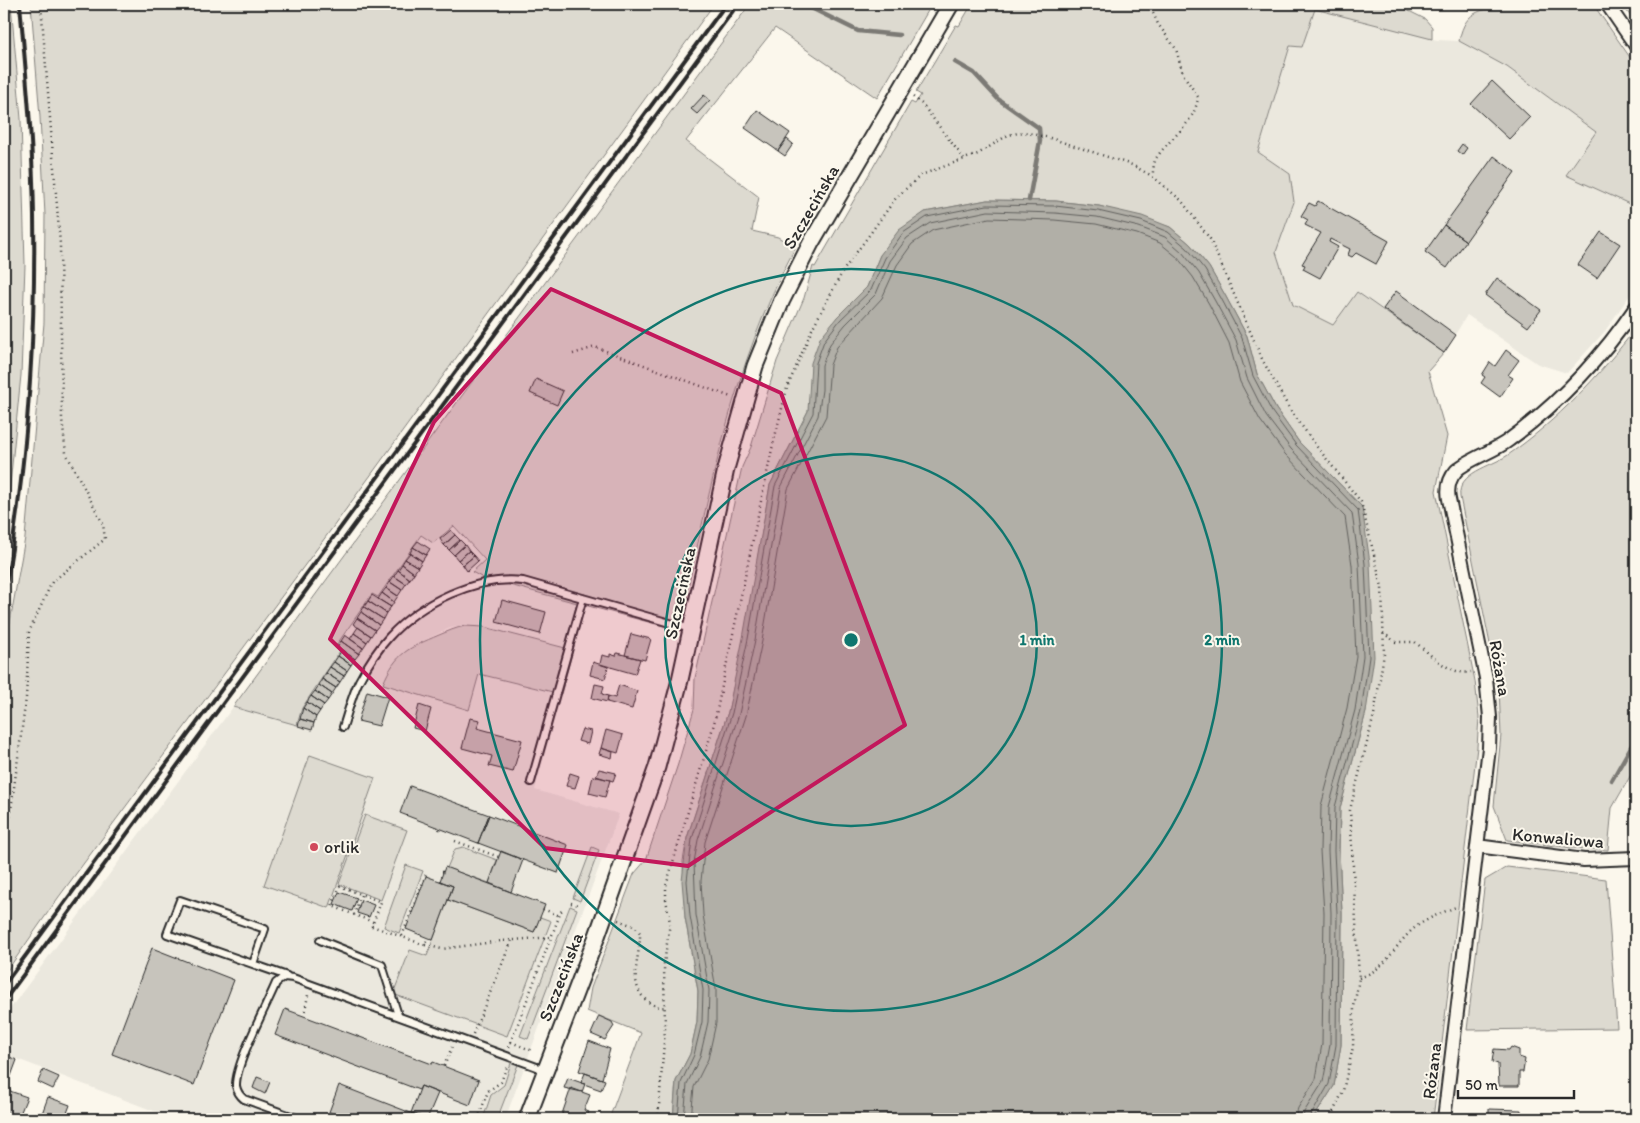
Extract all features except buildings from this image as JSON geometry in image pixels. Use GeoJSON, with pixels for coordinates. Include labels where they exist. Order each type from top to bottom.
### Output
{"type":"FeatureCollection","features":[{"type":"Feature","properties":{"kind":"street","name":"Szczecińska"},"geometry":{"type":"LineString","coordinates":[[527,1119],[646,799],[668,727],[692,629],[726,468],[744,402],[768,331],[796,271],[906,93],[951,4]]}},
{"type":"Feature","properties":{"kind":"street"},"geometry":{"type":"LineString","coordinates":[[1607,4],[1636,46]]}},
{"type":"Feature","properties":{"kind":"street","name":"Różana"},"geometry":{"type":"LineString","coordinates":[[1444,1119],[1490,734],[1489,700],[1484,669],[1449,499],[1449,482],[1460,467],[1499,447],[1553,402],[1597,358],[1636,307]]}},
{"type":"Feature","properties":{"kind":"street","name":"Konwaliowa"},"geometry":{"type":"LineString","coordinates":[[1477,846],[1584,860],[1636,858]]}},
{"type":"Feature","properties":{"kind":"lane"},"geometry":{"type":"LineString","coordinates":[[343,727],[359,682],[390,636],[429,607],[450,595],[482,584],[506,579],[522,581],[692,629]]}},
{"type":"Feature","properties":{"kind":"lane"},"geometry":{"type":"LineString","coordinates":[[531,782],[583,598]]}},
{"type":"Feature","properties":{"kind":"lane"},"geometry":{"type":"LineString","coordinates":[[252,964],[265,929],[180,900],[167,934],[252,964],[311,984],[398,1015],[545,1070]]}},
{"type":"Feature","properties":{"kind":"lane"},"geometry":{"type":"LineString","coordinates":[[320,940],[382,965],[398,1015]]}},
{"type":"Feature","properties":{"kind":"lane"},"geometry":{"type":"LineString","coordinates":[[267,969],[274,975],[276,983]]}},
{"type":"Feature","properties":{"kind":"lane"},"geometry":{"type":"LineString","coordinates":[[293,978],[281,978],[276,983],[242,1062],[237,1079],[237,1090],[239,1095],[251,1102],[299,1119]]}},
{"type":"Feature","properties":{"kind":"path"},"geometry":{"type":"LineString","coordinates":[[4,841],[9,825],[26,698],[29,632],[52,582],[105,539],[102,524],[66,453],[62,419],[60,244],[41,4]]}},
{"type":"Feature","properties":{"kind":"path"},"geometry":{"type":"LineString","coordinates":[[1149,4],[1158,24],[1176,49],[1182,74],[1198,97],[1196,109],[1187,123],[1155,159],[1152,176]]}},
{"type":"Feature","properties":{"kind":"path"},"geometry":{"type":"LineString","coordinates":[[906,93],[922,104],[964,159]]}},
{"type":"Feature","properties":{"kind":"path"},"geometry":{"type":"LineString","coordinates":[[658,1119],[665,1008],[664,964],[671,918],[666,899],[668,878],[714,724],[772,448],[787,388],[813,327],[836,283],[896,198],[924,172],[964,159],[983,151],[1008,135],[1020,132],[1050,138],[1132,165],[1152,176],[1181,200],[1210,239],[1262,361],[1288,408],[1317,448],[1361,502],[1382,587],[1384,654],[1374,715],[1350,810],[1359,978],[1354,1007],[1353,1046],[1347,1077],[1330,1119]]}},
{"type":"Feature","properties":{"kind":"path"},"geometry":{"type":"LineString","coordinates":[[573,354],[595,347],[744,402]]}},
{"type":"Feature","properties":{"kind":"path"},"geometry":{"type":"LineString","coordinates":[[1383,633],[1396,642],[1415,642],[1444,665],[1457,672],[1467,673],[1484,669]]}},
{"type":"Feature","properties":{"kind":"path"},"geometry":{"type":"LineString","coordinates":[[455,841],[499,857]]}},
{"type":"Feature","properties":{"kind":"path"},"geometry":{"type":"LineString","coordinates":[[402,936],[427,872]]}},
{"type":"Feature","properties":{"kind":"path"},"geometry":{"type":"LineString","coordinates":[[373,922],[332,906],[340,886],[381,902],[372,926],[425,945],[442,949],[552,937]]}},
{"type":"Feature","properties":{"kind":"path"},"geometry":{"type":"LineString","coordinates":[[354,915],[361,894]]}},
{"type":"Feature","properties":{"kind":"path"},"geometry":{"type":"LineString","coordinates":[[1359,978],[1375,972],[1412,930],[1438,914],[1470,901]]}},
{"type":"Feature","properties":{"kind":"path"},"geometry":{"type":"LineString","coordinates":[[571,903],[578,906]]}},
{"type":"Feature","properties":{"kind":"path"},"geometry":{"type":"LineString","coordinates":[[543,909],[560,916]]}},
{"type":"Feature","properties":{"kind":"path"},"geometry":{"type":"LineString","coordinates":[[478,1119],[488,1091],[501,1082],[509,1062],[506,1055],[562,909]]}},
{"type":"Feature","properties":{"kind":"path"},"geometry":{"type":"LineString","coordinates":[[614,918],[638,930],[640,937],[635,976],[637,987],[648,1001],[665,1008]]}},
{"type":"Feature","properties":{"kind":"path"},"geometry":{"type":"LineString","coordinates":[[425,945],[428,938]]}},
{"type":"Feature","properties":{"kind":"path"},"geometry":{"type":"LineString","coordinates":[[470,1041],[512,940]]}},
{"type":"Feature","properties":{"kind":"path"},"geometry":{"type":"LineString","coordinates":[[305,1012],[311,984]]}},
{"type":"Feature","properties":{"kind":"path"},"geometry":{"type":"LineString","coordinates":[[511,1042],[533,1051]]}},
{"type":"Feature","properties":{"kind":"path"},"geometry":{"type":"LineString","coordinates":[[444,1066],[450,1051]]}},
{"type":"Feature","properties":{"kind":"highlighted area"},"geometry":{"type":"Polygon","coordinates":[[[551,289],[781,393],[905,725],[688,866],[545,848],[330,639],[434,422],[551,289]]]}},
{"type":"Feature","properties":{"kind":"shaded area"},"geometry":{"type":"Polygon","coordinates":[[[4,4],[11,4],[21,119],[25,265],[21,375],[4,545],[4,4]]]}},
{"type":"Feature","properties":{"kind":"shaded area"},"geometry":{"type":"Polygon","coordinates":[[[31,4],[714,4],[333,527],[58,898],[4,975],[4,655],[25,538],[44,323],[45,215],[31,4]]]}},
{"type":"Feature","properties":{"kind":"shaded area"},"geometry":{"type":"Polygon","coordinates":[[[750,4],[932,4],[877,98],[775,28],[686,141],[759,197],[752,231],[778,237],[795,248],[773,293],[739,382],[714,474],[682,616],[671,628],[483,578],[472,572],[485,560],[454,526],[433,543],[421,535],[378,597],[372,594],[335,647],[340,651],[302,708],[297,725],[233,707],[750,4]]]}},
{"type":"Feature","properties":{"kind":"shaded area"},"geometry":{"type":"Polygon","coordinates":[[[972,4],[1395,4],[1425,19],[1432,27],[1432,39],[1315,9],[1302,47],[1290,46],[1258,152],[1290,174],[1294,202],[1276,252],[1293,305],[1333,325],[1357,292],[1444,353],[1428,371],[1447,436],[1436,491],[1475,681],[1479,717],[1433,1119],[1313,1119],[1334,1086],[1341,1045],[1342,913],[1339,851],[1340,808],[1366,712],[1362,507],[1299,442],[1276,409],[1257,374],[1247,336],[1209,267],[1190,244],[1170,227],[1099,206],[1056,201],[987,200],[925,212],[880,255],[867,287],[837,317],[811,389],[808,411],[770,485],[744,638],[728,712],[687,838],[683,861],[685,917],[698,991],[697,1022],[690,1054],[676,1081],[673,1119],[609,1119],[641,1033],[587,1011],[591,988],[634,874],[646,860],[694,709],[695,678],[742,467],[751,447],[777,361],[804,298],[813,266],[815,267],[911,102],[915,104],[921,95],[916,92],[956,25],[959,26],[972,4]]]}},
{"type":"Feature","properties":{"kind":"shaded area"},"geometry":{"type":"Polygon","coordinates":[[[1514,4],[1593,4],[1636,66],[1636,207],[1566,175],[1596,132],[1507,67],[1459,41],[1466,21],[1472,16],[1485,10],[1514,4]]]}},
{"type":"Feature","properties":{"kind":"shaded area"},"geometry":{"type":"Polygon","coordinates":[[[1622,4],[1636,4],[1636,24],[1622,4]]]}},
{"type":"Feature","properties":{"kind":"shaded area"},"geometry":{"type":"Polygon","coordinates":[[[1315,9],[1437,40],[1459,41],[1507,67],[1596,132],[1566,174],[1636,207],[1636,286],[1605,331],[1567,373],[1538,364],[1467,315],[1444,353],[1357,292],[1333,325],[1293,305],[1276,252],[1294,202],[1258,153],[1290,46],[1302,47],[1315,9]]]}},
{"type":"Feature","properties":{"kind":"shaded area"},"geometry":{"type":"Polygon","coordinates":[[[1636,328],[1636,766],[1612,808],[1608,850],[1572,848],[1507,840],[1494,806],[1501,735],[1499,688],[1460,497],[1461,489],[1469,476],[1508,455],[1561,412],[1593,380],[1636,328]]]}},
{"type":"Feature","properties":{"kind":"shaded area"},"geometry":{"type":"Polygon","coordinates":[[[454,526],[485,561],[472,572],[496,582],[586,605],[573,650],[484,627],[465,626],[450,628],[419,643],[469,709],[479,674],[561,694],[535,790],[619,814],[505,1119],[175,1119],[4,1054],[4,1017],[233,707],[297,725],[302,708],[340,651],[335,648],[372,594],[378,597],[421,535],[439,539],[454,526]]]}},
{"type":"Feature","properties":{"kind":"shaded area"},"geometry":{"type":"Polygon","coordinates":[[[465,626],[484,627],[573,650],[561,694],[479,674],[469,710],[383,684],[393,665],[405,652],[465,626]]]}},
{"type":"Feature","properties":{"kind":"shaded area","name":"orlik"},"geometry":{"type":"Polygon","coordinates":[[[310,755],[375,778],[329,908],[264,885],[310,755]]]}},
{"type":"Feature","properties":{"kind":"shaded area"},"geometry":{"type":"Polygon","coordinates":[[[365,815],[407,830],[381,900],[339,884],[365,815]]]}},
{"type":"Feature","properties":{"kind":"shaded area"},"geometry":{"type":"Polygon","coordinates":[[[463,847],[497,860],[489,883],[447,868],[455,849],[463,847]]]}},
{"type":"Feature","properties":{"kind":"shaded area"},"geometry":{"type":"Polygon","coordinates":[[[592,847],[599,850],[580,901],[573,898],[592,847]]]}},
{"type":"Feature","properties":{"kind":"shaded area"},"geometry":{"type":"Polygon","coordinates":[[[406,865],[423,871],[399,933],[384,927],[406,865]]]}},
{"type":"Feature","properties":{"kind":"shaded area"},"geometry":{"type":"Polygon","coordinates":[[[1507,867],[1606,879],[1617,1028],[1467,1030],[1485,880],[1507,867]]]}},
{"type":"Feature","properties":{"kind":"shaded area"},"geometry":{"type":"Polygon","coordinates":[[[448,900],[534,932],[540,917],[551,921],[507,1036],[393,994],[410,950],[427,956],[448,900]]]}},
{"type":"Feature","properties":{"kind":"shaded area"},"geometry":{"type":"Polygon","coordinates":[[[570,906],[577,909],[528,1039],[520,1036],[570,906]]]}},
{"type":"Feature","properties":{"kind":"shaded area"},"geometry":{"type":"Polygon","coordinates":[[[519,1062],[497,1119],[483,1119],[491,1095],[504,1085],[511,1063],[519,1062]]]}},
{"type":"Feature","properties":{"kind":"water"},"geometry":{"type":"Polygon","coordinates":[[[987,200],[1056,201],[1099,206],[1142,216],[1170,227],[1190,244],[1209,267],[1247,336],[1257,374],[1276,409],[1299,442],[1362,507],[1370,563],[1374,657],[1366,712],[1340,808],[1339,851],[1342,913],[1341,1045],[1334,1086],[1313,1119],[673,1119],[676,1081],[690,1054],[697,1022],[698,991],[685,917],[682,881],[687,838],[728,712],[770,485],[808,411],[811,363],[820,338],[837,317],[867,287],[880,255],[899,230],[925,212],[987,200]]]}},
{"type":"Feature","properties":{"kind":"waterway"},"geometry":{"type":"LineString","coordinates":[[803,4],[858,31],[899,35]]}},
{"type":"Feature","properties":{"kind":"waterway"},"geometry":{"type":"LineString","coordinates":[[955,62],[974,73],[998,99],[1039,128],[1040,141],[1029,200]]}},
{"type":"Feature","properties":{"kind":"waterway"},"geometry":{"type":"LineString","coordinates":[[1612,780],[1636,738]]}},
{"type":"Feature","properties":{"kind":"railway"},"geometry":{"type":"LineString","coordinates":[[4,598],[24,455],[33,312],[34,216],[32,163],[20,4]]}},
{"type":"Feature","properties":{"kind":"railway"},"geometry":{"type":"LineString","coordinates":[[4,985],[726,4]]}},
{"type":"Feature","properties":{"kind":"railway"},"geometry":{"type":"LineString","coordinates":[[4,1001],[738,4]]}},
{"type":"Feature","properties":{"kind":"place","name":"orlik"},"geometry":{"type":"Point","coordinates":[314,847]}}]}
